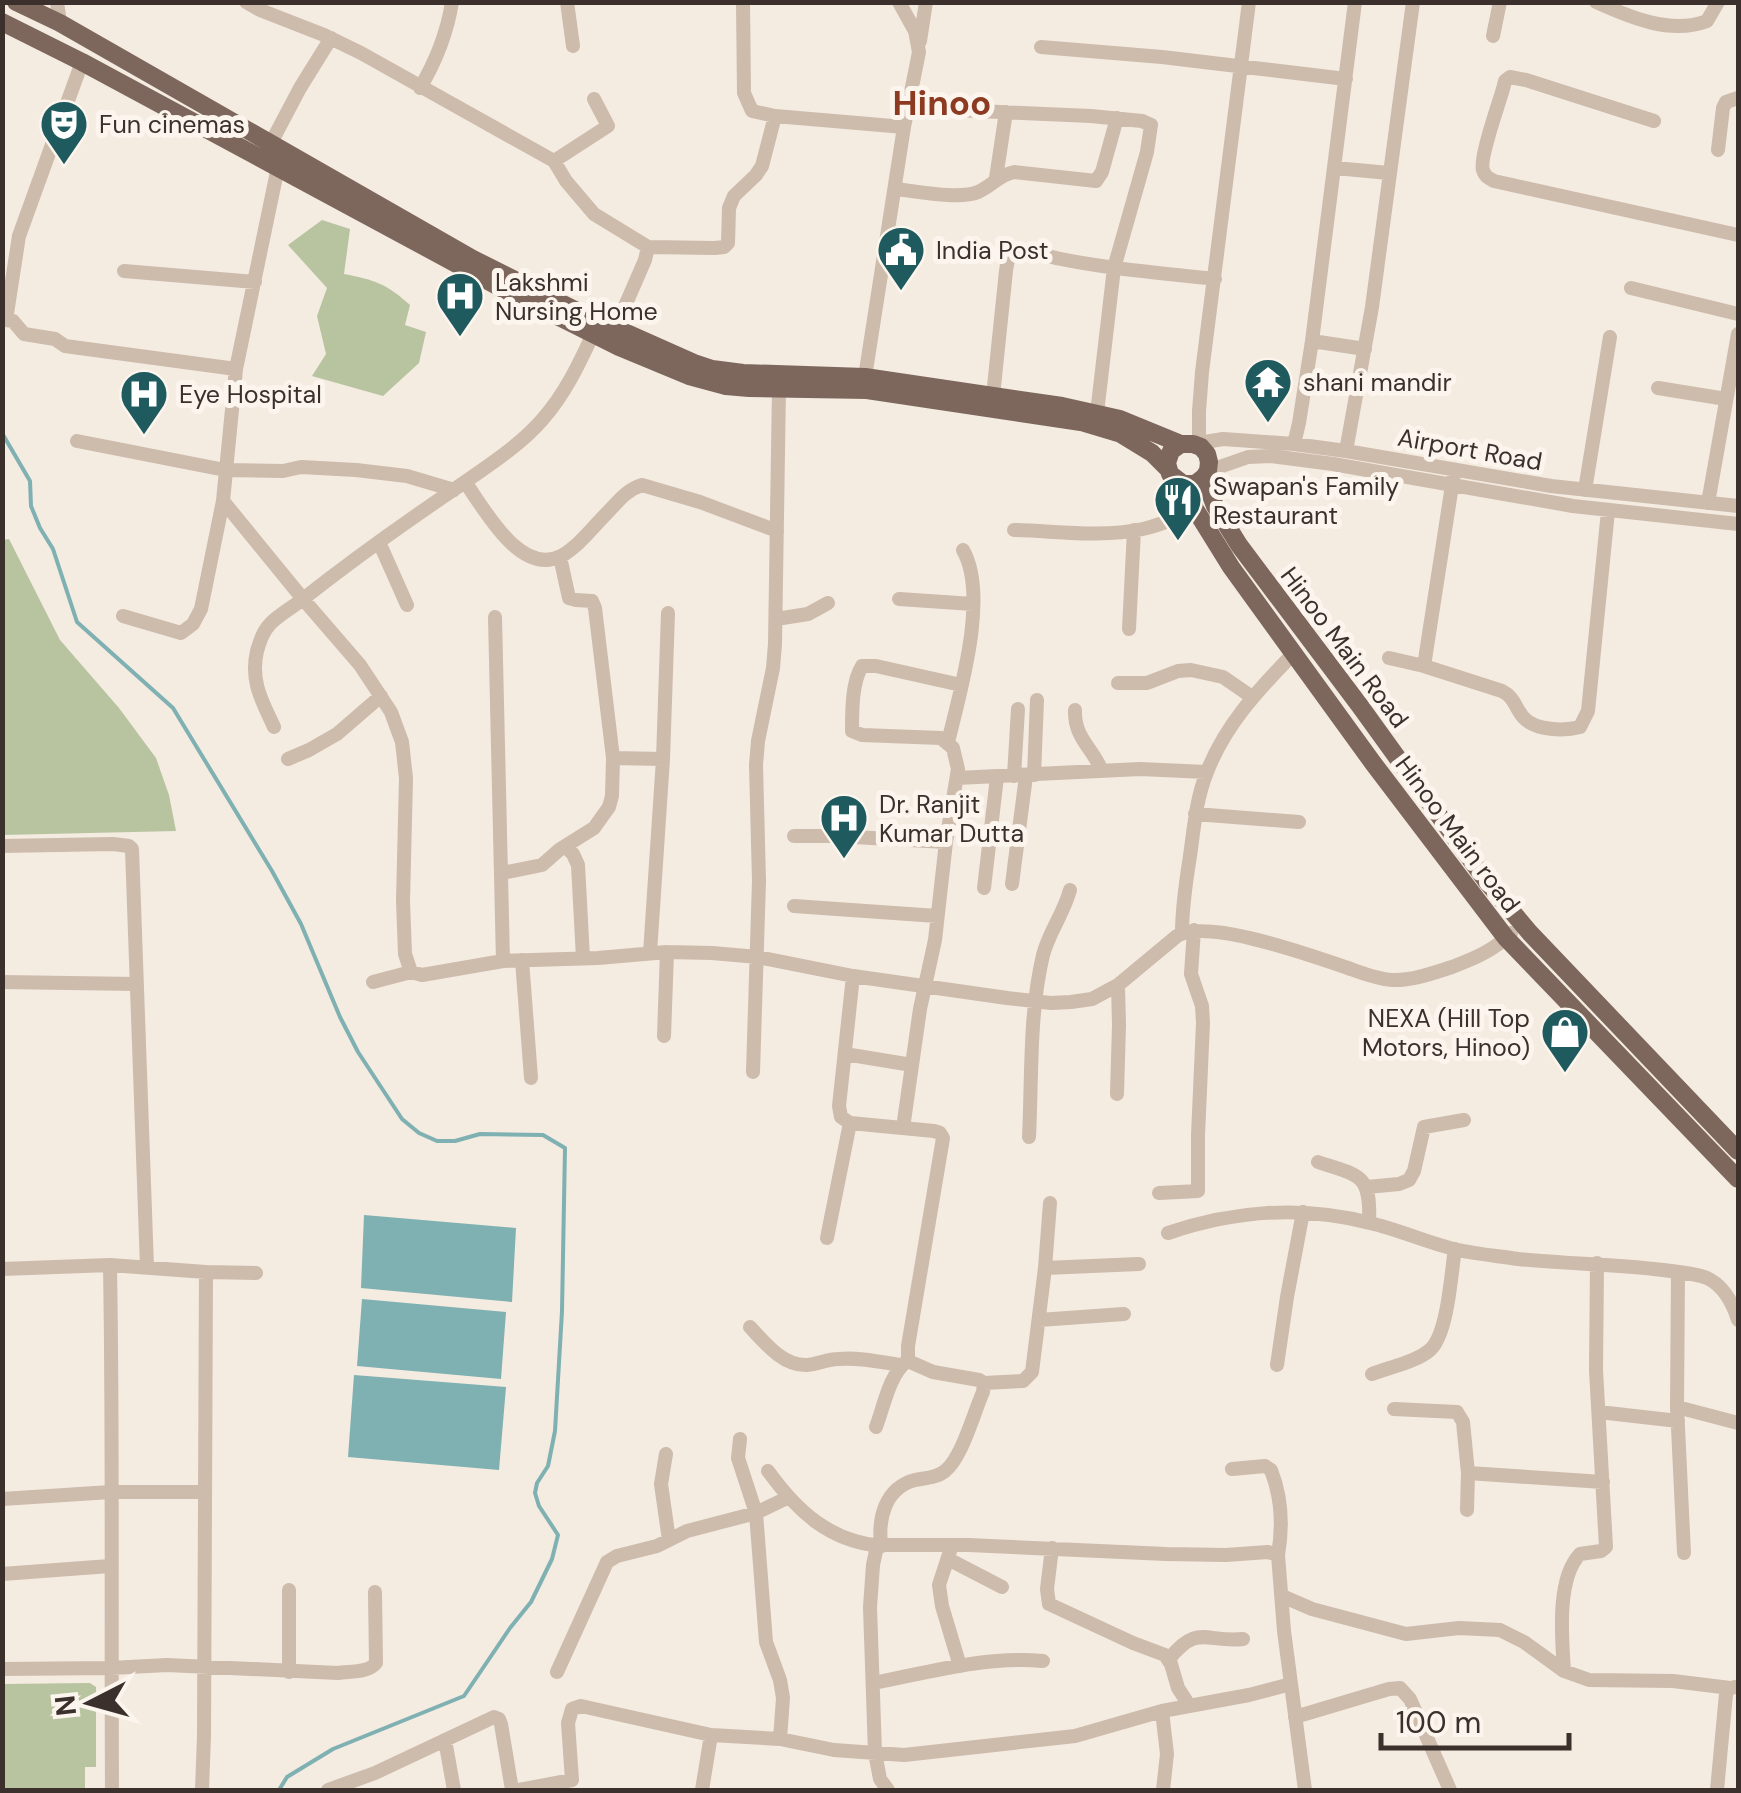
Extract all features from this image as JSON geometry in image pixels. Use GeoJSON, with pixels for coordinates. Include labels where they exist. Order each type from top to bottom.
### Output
{"type":"FeatureCollection","features":[{"type":"Feature","properties":{"kind":"main road"},"geometry":{"type":"LineString","coordinates":[[2,22],[470,272],[663,366],[726,386],[867,390],[1081,422],[1121,434],[1152,453],[1183,484],[1195,484],[1206,474],[1206,454],[1201,447],[1097,412],[865,377],[743,372],[694,363],[473,259],[60,23],[16,2]]}},
{"type":"Feature","properties":{"kind":"main road"},"geometry":{"type":"LineString","coordinates":[[1168,469],[1168,457],[1176,447],[1191,443]]}},
{"type":"Feature","properties":{"kind":"main road","name":"Hinoo Main Road"},"geometry":{"type":"LineString","coordinates":[[1206,474],[1215,506],[1239,545],[1487,882],[1520,923],[1738,1151]]}},
{"type":"Feature","properties":{"kind":"main road","name":"Hinoo Main road"},"geometry":{"type":"LineString","coordinates":[[1183,484],[1231,567],[1506,938],[1738,1179]]}},
{"type":"Feature","properties":{"kind":"street"},"geometry":{"type":"LineString","coordinates":[[57,2],[60,23]]}},
{"type":"Feature","properties":{"kind":"street"},"geometry":{"type":"LineString","coordinates":[[246,2],[331,38],[554,161],[594,214],[648,247],[715,248],[728,243],[729,208],[734,196],[762,166],[776,116]]}},
{"type":"Feature","properties":{"kind":"street"},"geometry":{"type":"LineString","coordinates":[[420,88],[442,44],[452,2]]}},
{"type":"Feature","properties":{"kind":"street"},"geometry":{"type":"LineString","coordinates":[[567,2],[573,46]]}},
{"type":"Feature","properties":{"kind":"street"},"geometry":{"type":"LineString","coordinates":[[743,2],[744,93],[757,114],[904,128]]}},
{"type":"Feature","properties":{"kind":"street"},"geometry":{"type":"LineString","coordinates":[[900,2],[919,46]]}},
{"type":"Feature","properties":{"kind":"street"},"geometry":{"type":"LineString","coordinates":[[865,377],[926,2]]}},
{"type":"Feature","properties":{"kind":"street"},"geometry":{"type":"LineString","coordinates":[[1191,443],[1198,421],[1249,2]]}},
{"type":"Feature","properties":{"kind":"street"},"geometry":{"type":"LineString","coordinates":[[1294,444],[1312,342],[1356,2]]}},
{"type":"Feature","properties":{"kind":"street"},"geometry":{"type":"LineString","coordinates":[[1346,451],[1365,349],[1413,2]]}},
{"type":"Feature","properties":{"kind":"street"},"geometry":{"type":"LineString","coordinates":[[1492,36],[1500,2]]}},
{"type":"Feature","properties":{"kind":"street"},"geometry":{"type":"LineString","coordinates":[[1596,2],[1654,23],[1685,26],[1707,21],[1718,2]]}},
{"type":"Feature","properties":{"kind":"street"},"geometry":{"type":"LineString","coordinates":[[272,144],[331,38]]}},
{"type":"Feature","properties":{"kind":"street"},"geometry":{"type":"LineString","coordinates":[[1041,47],[1346,78]]}},
{"type":"Feature","properties":{"kind":"street"},"geometry":{"type":"LineString","coordinates":[[82,62],[18,236],[6,320],[13,321],[24,334],[55,339],[65,346],[236,369]]}},
{"type":"Feature","properties":{"kind":"street"},"geometry":{"type":"LineString","coordinates":[[1654,121],[1510,78],[1505,81],[1483,171],[1494,181],[1738,235]]}},
{"type":"Feature","properties":{"kind":"street"},"geometry":{"type":"LineString","coordinates":[[1718,150],[1723,108],[1726,102],[1738,98]]}},
{"type":"Feature","properties":{"kind":"street"},"geometry":{"type":"LineString","coordinates":[[554,161],[608,126],[594,100]]}},
{"type":"Feature","properties":{"kind":"street"},"geometry":{"type":"LineString","coordinates":[[907,108],[1116,118],[1148,123],[1152,129],[1114,268],[1097,412]]}},
{"type":"Feature","properties":{"kind":"street"},"geometry":{"type":"LineString","coordinates":[[996,178],[1006,112]]}},
{"type":"Feature","properties":{"kind":"street"},"geometry":{"type":"LineString","coordinates":[[895,189],[966,194],[982,190],[996,178],[1014,172],[1096,180],[1102,172],[1116,118]]}},
{"type":"Feature","properties":{"kind":"street"},"geometry":{"type":"LineString","coordinates":[[123,616],[181,633],[193,624],[206,590],[223,500],[236,369],[278,167]]}},
{"type":"Feature","properties":{"kind":"street"},"geometry":{"type":"LineString","coordinates":[[1335,168],[1389,173]]}},
{"type":"Feature","properties":{"kind":"street"},"geometry":{"type":"LineString","coordinates":[[615,329],[648,247]]}},
{"type":"Feature","properties":{"kind":"street"},"geometry":{"type":"LineString","coordinates":[[992,396],[1006,271],[1012,254],[1027,251],[1114,268],[1215,279]]}},
{"type":"Feature","properties":{"kind":"street"},"geometry":{"type":"LineString","coordinates":[[124,271],[255,282]]}},
{"type":"Feature","properties":{"kind":"street"},"geometry":{"type":"LineString","coordinates":[[1631,288],[1738,314]]}},
{"type":"Feature","properties":{"kind":"street"},"geometry":{"type":"LineString","coordinates":[[274,726],[256,688],[254,664],[264,632],[272,622],[487,468],[542,421],[565,390],[593,334]]}},
{"type":"Feature","properties":{"kind":"street"},"geometry":{"type":"LineString","coordinates":[[1708,503],[1738,334]]}},
{"type":"Feature","properties":{"kind":"street"},"geometry":{"type":"LineString","coordinates":[[1585,490],[1610,338]]}},
{"type":"Feature","properties":{"kind":"street"},"geometry":{"type":"LineString","coordinates":[[1312,342],[1365,349]]}},
{"type":"Feature","properties":{"kind":"street"},"geometry":{"type":"LineString","coordinates":[[752,1072],[759,881],[756,765],[774,668],[779,388]]}},
{"type":"Feature","properties":{"kind":"street"},"geometry":{"type":"LineString","coordinates":[[1658,388],[1726,399]]}},
{"type":"Feature","properties":{"kind":"street","name":"Airport Road"},"geometry":{"type":"LineString","coordinates":[[1191,443],[1223,440],[1294,444],[1585,490],[1738,506]]}},
{"type":"Feature","properties":{"kind":"street"},"geometry":{"type":"LineString","coordinates":[[77,441],[225,470],[283,471],[302,466],[407,476],[459,486],[518,550],[539,559],[560,557],[630,490],[642,485],[777,531]]}},
{"type":"Feature","properties":{"kind":"street","name":"Airport Road"},"geometry":{"type":"LineString","coordinates":[[1206,474],[1234,461],[1260,456],[1333,464],[1608,511],[1738,524]]}},
{"type":"Feature","properties":{"kind":"street"},"geometry":{"type":"LineString","coordinates":[[1424,666],[1456,470]]}},
{"type":"Feature","properties":{"kind":"street"},"geometry":{"type":"LineString","coordinates":[[223,500],[360,665],[382,696],[397,728],[405,762],[402,900],[405,954],[411,972]]}},
{"type":"Feature","properties":{"kind":"street"},"geometry":{"type":"LineString","coordinates":[[1014,530],[1096,534],[1134,530],[1196,510]]}},
{"type":"Feature","properties":{"kind":"street"},"geometry":{"type":"LineString","coordinates":[[1389,658],[1502,690],[1534,726],[1580,726],[1588,710],[1608,511]]}},
{"type":"Feature","properties":{"kind":"street"},"geometry":{"type":"LineString","coordinates":[[1129,629],[1134,530]]}},
{"type":"Feature","properties":{"kind":"street"},"geometry":{"type":"LineString","coordinates":[[379,542],[407,605]]}},
{"type":"Feature","properties":{"kind":"street"},"geometry":{"type":"LineString","coordinates":[[903,1128],[958,778],[956,757],[948,742],[967,659],[974,604],[973,574],[963,550]]}},
{"type":"Feature","properties":{"kind":"street"},"geometry":{"type":"LineString","coordinates":[[502,873],[542,865],[594,828],[612,796],[612,758],[596,608],[592,601],[569,598],[560,557]]}},
{"type":"Feature","properties":{"kind":"street"},"geometry":{"type":"LineString","coordinates":[[900,599],[974,604]]}},
{"type":"Feature","properties":{"kind":"street"},"geometry":{"type":"LineString","coordinates":[[776,619],[808,614],[828,602]]}},
{"type":"Feature","properties":{"kind":"street"},"geometry":{"type":"LineString","coordinates":[[650,953],[668,612]]}},
{"type":"Feature","properties":{"kind":"street"},"geometry":{"type":"LineString","coordinates":[[495,617],[502,961]]}},
{"type":"Feature","properties":{"kind":"street"},"geometry":{"type":"LineString","coordinates":[[1158,1193],[1198,1191],[1203,1023],[1192,974],[1184,896],[1206,772],[1252,697],[1293,654]]}},
{"type":"Feature","properties":{"kind":"street"},"geometry":{"type":"LineString","coordinates":[[948,742],[930,737],[862,735],[852,730],[857,674],[860,667],[876,666],[961,685]]}},
{"type":"Feature","properties":{"kind":"street"},"geometry":{"type":"LineString","coordinates":[[1118,683],[1148,682],[1191,670],[1224,677],[1252,697]]}},
{"type":"Feature","properties":{"kind":"street"},"geometry":{"type":"LineString","coordinates":[[288,758],[337,734],[382,696]]}},
{"type":"Feature","properties":{"kind":"street"},"geometry":{"type":"LineString","coordinates":[[1012,884],[1037,700]]}},
{"type":"Feature","properties":{"kind":"street"},"geometry":{"type":"LineString","coordinates":[[1018,709],[1024,776]]}},
{"type":"Feature","properties":{"kind":"street"},"geometry":{"type":"LineString","coordinates":[[1076,710],[1076,728],[1102,770]]}},
{"type":"Feature","properties":{"kind":"street"},"geometry":{"type":"LineString","coordinates":[[612,758],[663,759]]}},
{"type":"Feature","properties":{"kind":"street"},"geometry":{"type":"LineString","coordinates":[[958,778],[1140,769],[1206,772]]}},
{"type":"Feature","properties":{"kind":"street"},"geometry":{"type":"LineString","coordinates":[[984,888],[998,777]]}},
{"type":"Feature","properties":{"kind":"street"},"geometry":{"type":"LineString","coordinates":[[1196,814],[1299,822]]}},
{"type":"Feature","properties":{"kind":"street"},"geometry":{"type":"LineString","coordinates":[[794,836],[946,842]]}},
{"type":"Feature","properties":{"kind":"street"},"geometry":{"type":"LineString","coordinates":[[2,846],[113,844],[132,849],[148,1267]]}},
{"type":"Feature","properties":{"kind":"street"},"geometry":{"type":"LineString","coordinates":[[565,846],[578,864],[583,958]]}},
{"type":"Feature","properties":{"kind":"street"},"geometry":{"type":"LineString","coordinates":[[1029,1137],[1035,1002],[1046,945],[1070,890]]}},
{"type":"Feature","properties":{"kind":"street"},"geometry":{"type":"LineString","coordinates":[[794,906],[937,916]]}},
{"type":"Feature","properties":{"kind":"street"},"geometry":{"type":"LineString","coordinates":[[374,982],[411,972],[432,974],[502,961],[667,952],[758,957],[854,976],[1035,1002],[1071,1002],[1092,999],[1118,985],[1188,931],[1264,942],[1394,980],[1416,978],[1488,951],[1520,923]]}},
{"type":"Feature","properties":{"kind":"street"},"geometry":{"type":"LineString","coordinates":[[664,1036],[667,952]]}},
{"type":"Feature","properties":{"kind":"street"},"geometry":{"type":"LineString","coordinates":[[522,960],[531,1078]]}},
{"type":"Feature","properties":{"kind":"street"},"geometry":{"type":"LineString","coordinates":[[854,976],[840,1112],[844,1120],[934,1131],[943,1138],[905,1363],[896,1373],[876,1427]]}},
{"type":"Feature","properties":{"kind":"street"},"geometry":{"type":"LineString","coordinates":[[2,982],[136,984]]}},
{"type":"Feature","properties":{"kind":"street"},"geometry":{"type":"LineString","coordinates":[[1117,1094],[1118,985]]}},
{"type":"Feature","properties":{"kind":"street"},"geometry":{"type":"LineString","coordinates":[[845,1054],[912,1065]]}},
{"type":"Feature","properties":{"kind":"street"},"geometry":{"type":"LineString","coordinates":[[1367,1187],[1410,1180],[1424,1127],[1464,1120]]}},
{"type":"Feature","properties":{"kind":"street"},"geometry":{"type":"LineString","coordinates":[[827,1238],[850,1123]]}},
{"type":"Feature","properties":{"kind":"street"},"geometry":{"type":"LineString","coordinates":[[1318,1162],[1355,1175],[1367,1187],[1369,1222]]}},
{"type":"Feature","properties":{"kind":"street"},"geometry":{"type":"LineString","coordinates":[[750,1327],[769,1348],[802,1365],[849,1359],[905,1363],[984,1383],[1028,1378],[1034,1364],[1040,1320],[1050,1203]]}},
{"type":"Feature","properties":{"kind":"street"},"geometry":{"type":"LineString","coordinates":[[1277,1365],[1302,1212]]}},
{"type":"Feature","properties":{"kind":"street"},"geometry":{"type":"LineString","coordinates":[[1168,1232],[1222,1218],[1302,1212],[1369,1222],[1454,1249],[1706,1278],[1727,1295],[1737,1312]]}},
{"type":"Feature","properties":{"kind":"street"},"geometry":{"type":"LineString","coordinates":[[1372,1374],[1429,1352],[1435,1344],[1444,1315],[1454,1249]]}},
{"type":"Feature","properties":{"kind":"street"},"geometry":{"type":"LineString","coordinates":[[1564,1671],[1562,1620],[1570,1569],[1580,1554],[1600,1552],[1606,1546],[1596,1370],[1597,1263]]}},
{"type":"Feature","properties":{"kind":"street"},"geometry":{"type":"LineString","coordinates":[[1045,1268],[1139,1264]]}},
{"type":"Feature","properties":{"kind":"street"},"geometry":{"type":"LineString","coordinates":[[110,1265],[112,1790]]}},
{"type":"Feature","properties":{"kind":"street"},"geometry":{"type":"LineString","coordinates":[[2,1269],[110,1265],[256,1273]]}},
{"type":"Feature","properties":{"kind":"street"},"geometry":{"type":"LineString","coordinates":[[202,1790],[206,1272]]}},
{"type":"Feature","properties":{"kind":"street"},"geometry":{"type":"LineString","coordinates":[[1678,1272],[1678,1414],[1684,1552]]}},
{"type":"Feature","properties":{"kind":"street"},"geometry":{"type":"LineString","coordinates":[[1040,1320],[1124,1314]]}},
{"type":"Feature","properties":{"kind":"street"},"geometry":{"type":"LineString","coordinates":[[888,1790],[880,1780],[875,1753],[870,1587],[880,1546],[882,1514],[902,1484],[939,1475],[952,1464],[984,1383]]}},
{"type":"Feature","properties":{"kind":"street"},"geometry":{"type":"LineString","coordinates":[[1394,1410],[1457,1412],[1463,1422],[1468,1472],[1466,1510]]}},
{"type":"Feature","properties":{"kind":"street"},"geometry":{"type":"LineString","coordinates":[[1599,1412],[1678,1414],[1738,1423]]}},
{"type":"Feature","properties":{"kind":"street"},"geometry":{"type":"LineString","coordinates":[[740,1438],[738,1458],[756,1513],[766,1642],[783,1698],[780,1739]]}},
{"type":"Feature","properties":{"kind":"street"},"geometry":{"type":"LineString","coordinates":[[666,1454],[661,1484],[669,1540]]}},
{"type":"Feature","properties":{"kind":"street"},"geometry":{"type":"LineString","coordinates":[[1232,1469],[1265,1466],[1272,1470],[1278,1495],[1282,1522],[1278,1555],[1305,1790]]}},
{"type":"Feature","properties":{"kind":"street"},"geometry":{"type":"LineString","coordinates":[[768,1471],[787,1498],[814,1522],[841,1538],[880,1546],[950,1551],[1052,1548],[1278,1555]]}},
{"type":"Feature","properties":{"kind":"street"},"geometry":{"type":"LineString","coordinates":[[1468,1472],[1602,1482]]}},
{"type":"Feature","properties":{"kind":"street"},"geometry":{"type":"LineString","coordinates":[[2,1499],[111,1492],[204,1492]]}},
{"type":"Feature","properties":{"kind":"street"},"geometry":{"type":"LineString","coordinates":[[557,1672],[607,1562],[702,1526],[756,1513],[787,1498]]}},
{"type":"Feature","properties":{"kind":"street"},"geometry":{"type":"LineString","coordinates":[[1052,1548],[1049,1604],[1165,1655],[1189,1706]]}},
{"type":"Feature","properties":{"kind":"street"},"geometry":{"type":"LineString","coordinates":[[950,1551],[1002,1586]]}},
{"type":"Feature","properties":{"kind":"street"},"geometry":{"type":"LineString","coordinates":[[950,1551],[940,1579],[940,1593],[960,1666]]}},
{"type":"Feature","properties":{"kind":"street"},"geometry":{"type":"LineString","coordinates":[[2,1574],[110,1566]]}},
{"type":"Feature","properties":{"kind":"street"},"geometry":{"type":"LineString","coordinates":[[289,1590],[289,1672]]}},
{"type":"Feature","properties":{"kind":"street"},"geometry":{"type":"LineString","coordinates":[[2,1668],[167,1665],[338,1673],[374,1666],[375,1592]]}},
{"type":"Feature","properties":{"kind":"street"},"geometry":{"type":"LineString","coordinates":[[1282,1596],[1312,1609],[1406,1634],[1459,1628],[1500,1630],[1564,1671],[1590,1680],[1673,1681],[1734,1688]]}},
{"type":"Feature","properties":{"kind":"street"},"geometry":{"type":"LineString","coordinates":[[1169,1659],[1186,1640],[1201,1636],[1243,1639]]}},
{"type":"Feature","properties":{"kind":"street"},"geometry":{"type":"LineString","coordinates":[[874,1683],[999,1660],[1043,1661]]}},
{"type":"Feature","properties":{"kind":"street"},"geometry":{"type":"LineString","coordinates":[[328,1790],[374,1773],[490,1717],[496,1717],[502,1733],[515,1790],[571,1785],[568,1723],[575,1707],[710,1735],[780,1739],[816,1748],[904,1755],[1038,1742],[1096,1732],[1162,1711],[1249,1696],[1291,1684]]}},
{"type":"Feature","properties":{"kind":"street"},"geometry":{"type":"LineString","coordinates":[[1296,1717],[1400,1688],[1414,1708],[1450,1790]]}},
{"type":"Feature","properties":{"kind":"street"},"geometry":{"type":"LineString","coordinates":[[1717,1790],[1726,1694],[1734,1688]]}},
{"type":"Feature","properties":{"kind":"street"},"geometry":{"type":"LineString","coordinates":[[1162,1711],[1167,1754],[1163,1790]]}},
{"type":"Feature","properties":{"kind":"street"},"geometry":{"type":"LineString","coordinates":[[702,1790],[710,1735]]}},
{"type":"Feature","properties":{"kind":"street"},"geometry":{"type":"LineString","coordinates":[[445,1740],[454,1790]]}},
{"type":"Feature","properties":{"kind":"green space"},"geometry":{"type":"Polygon","coordinates":[[[322,220],[350,229],[344,274],[394,292],[410,305],[405,325],[426,332],[419,363],[383,396],[312,376],[326,354],[317,316],[327,288],[288,245],[322,220]]]}},
{"type":"Feature","properties":{"kind":"green space"},"geometry":{"type":"Polygon","coordinates":[[[9,539],[60,640],[156,758],[176,831],[3,835],[2,540],[9,539]]]}},
{"type":"Feature","properties":{"kind":"green space"},"geometry":{"type":"Polygon","coordinates":[[[90,1683],[96,1687],[96,1767],[85,1767],[85,1790],[3,1790],[3,1684],[90,1683]]]}},
{"type":"Feature","properties":{"kind":"water"},"geometry":{"type":"Polygon","coordinates":[[[364,1215],[516,1228],[512,1302],[361,1288],[364,1215]]]}},
{"type":"Feature","properties":{"kind":"water"},"geometry":{"type":"Polygon","coordinates":[[[362,1299],[506,1312],[501,1379],[357,1366],[362,1299]]]}},
{"type":"Feature","properties":{"kind":"water"},"geometry":{"type":"Polygon","coordinates":[[[354,1375],[506,1387],[499,1470],[348,1457],[354,1375]]]}},
{"type":"Feature","properties":{"kind":"waterway"},"geometry":{"type":"LineString","coordinates":[[2,433],[30,481],[31,506],[53,549],[77,622],[173,708],[272,871],[301,924],[358,1052],[402,1119],[437,1141],[480,1134],[543,1135],[565,1148],[555,1431],[548,1466],[535,1493],[558,1535],[552,1559],[531,1602],[464,1696],[333,1749],[287,1777],[279,1790]]}},
{"type":"Feature","properties":{"kind":"place","name":"Fun cinemas"},"geometry":{"type":"Point","coordinates":[64,166]}},
{"type":"Feature","properties":{"kind":"place","name":"India Post"},"geometry":{"type":"Point","coordinates":[901,292]}},
{"type":"Feature","properties":{"kind":"place","name":"Lakshmi Nursing Home"},"geometry":{"type":"Point","coordinates":[460,338]}},
{"type":"Feature","properties":{"kind":"place","name":"shani mandir"},"geometry":{"type":"Point","coordinates":[1268,424]}},
{"type":"Feature","properties":{"kind":"place","name":"Eye Hospital"},"geometry":{"type":"Point","coordinates":[144,436]}},
{"type":"Feature","properties":{"kind":"place","name":"Swapan's Family Restaurant"},"geometry":{"type":"Point","coordinates":[1178,542]}},
{"type":"Feature","properties":{"kind":"place","name":"Dr. Ranjit Kumar Dutta"},"geometry":{"type":"Point","coordinates":[844,860]}},
{"type":"Feature","properties":{"kind":"place","name":"NEXA (Hill Top Motors, Hinoo)"},"geometry":{"type":"Point","coordinates":[1565,1074]}},
{"type":"Feature","properties":{"kind":"district","name":"Hinoo"},"geometry":{"type":"Point","coordinates":[942,103]}}]}
